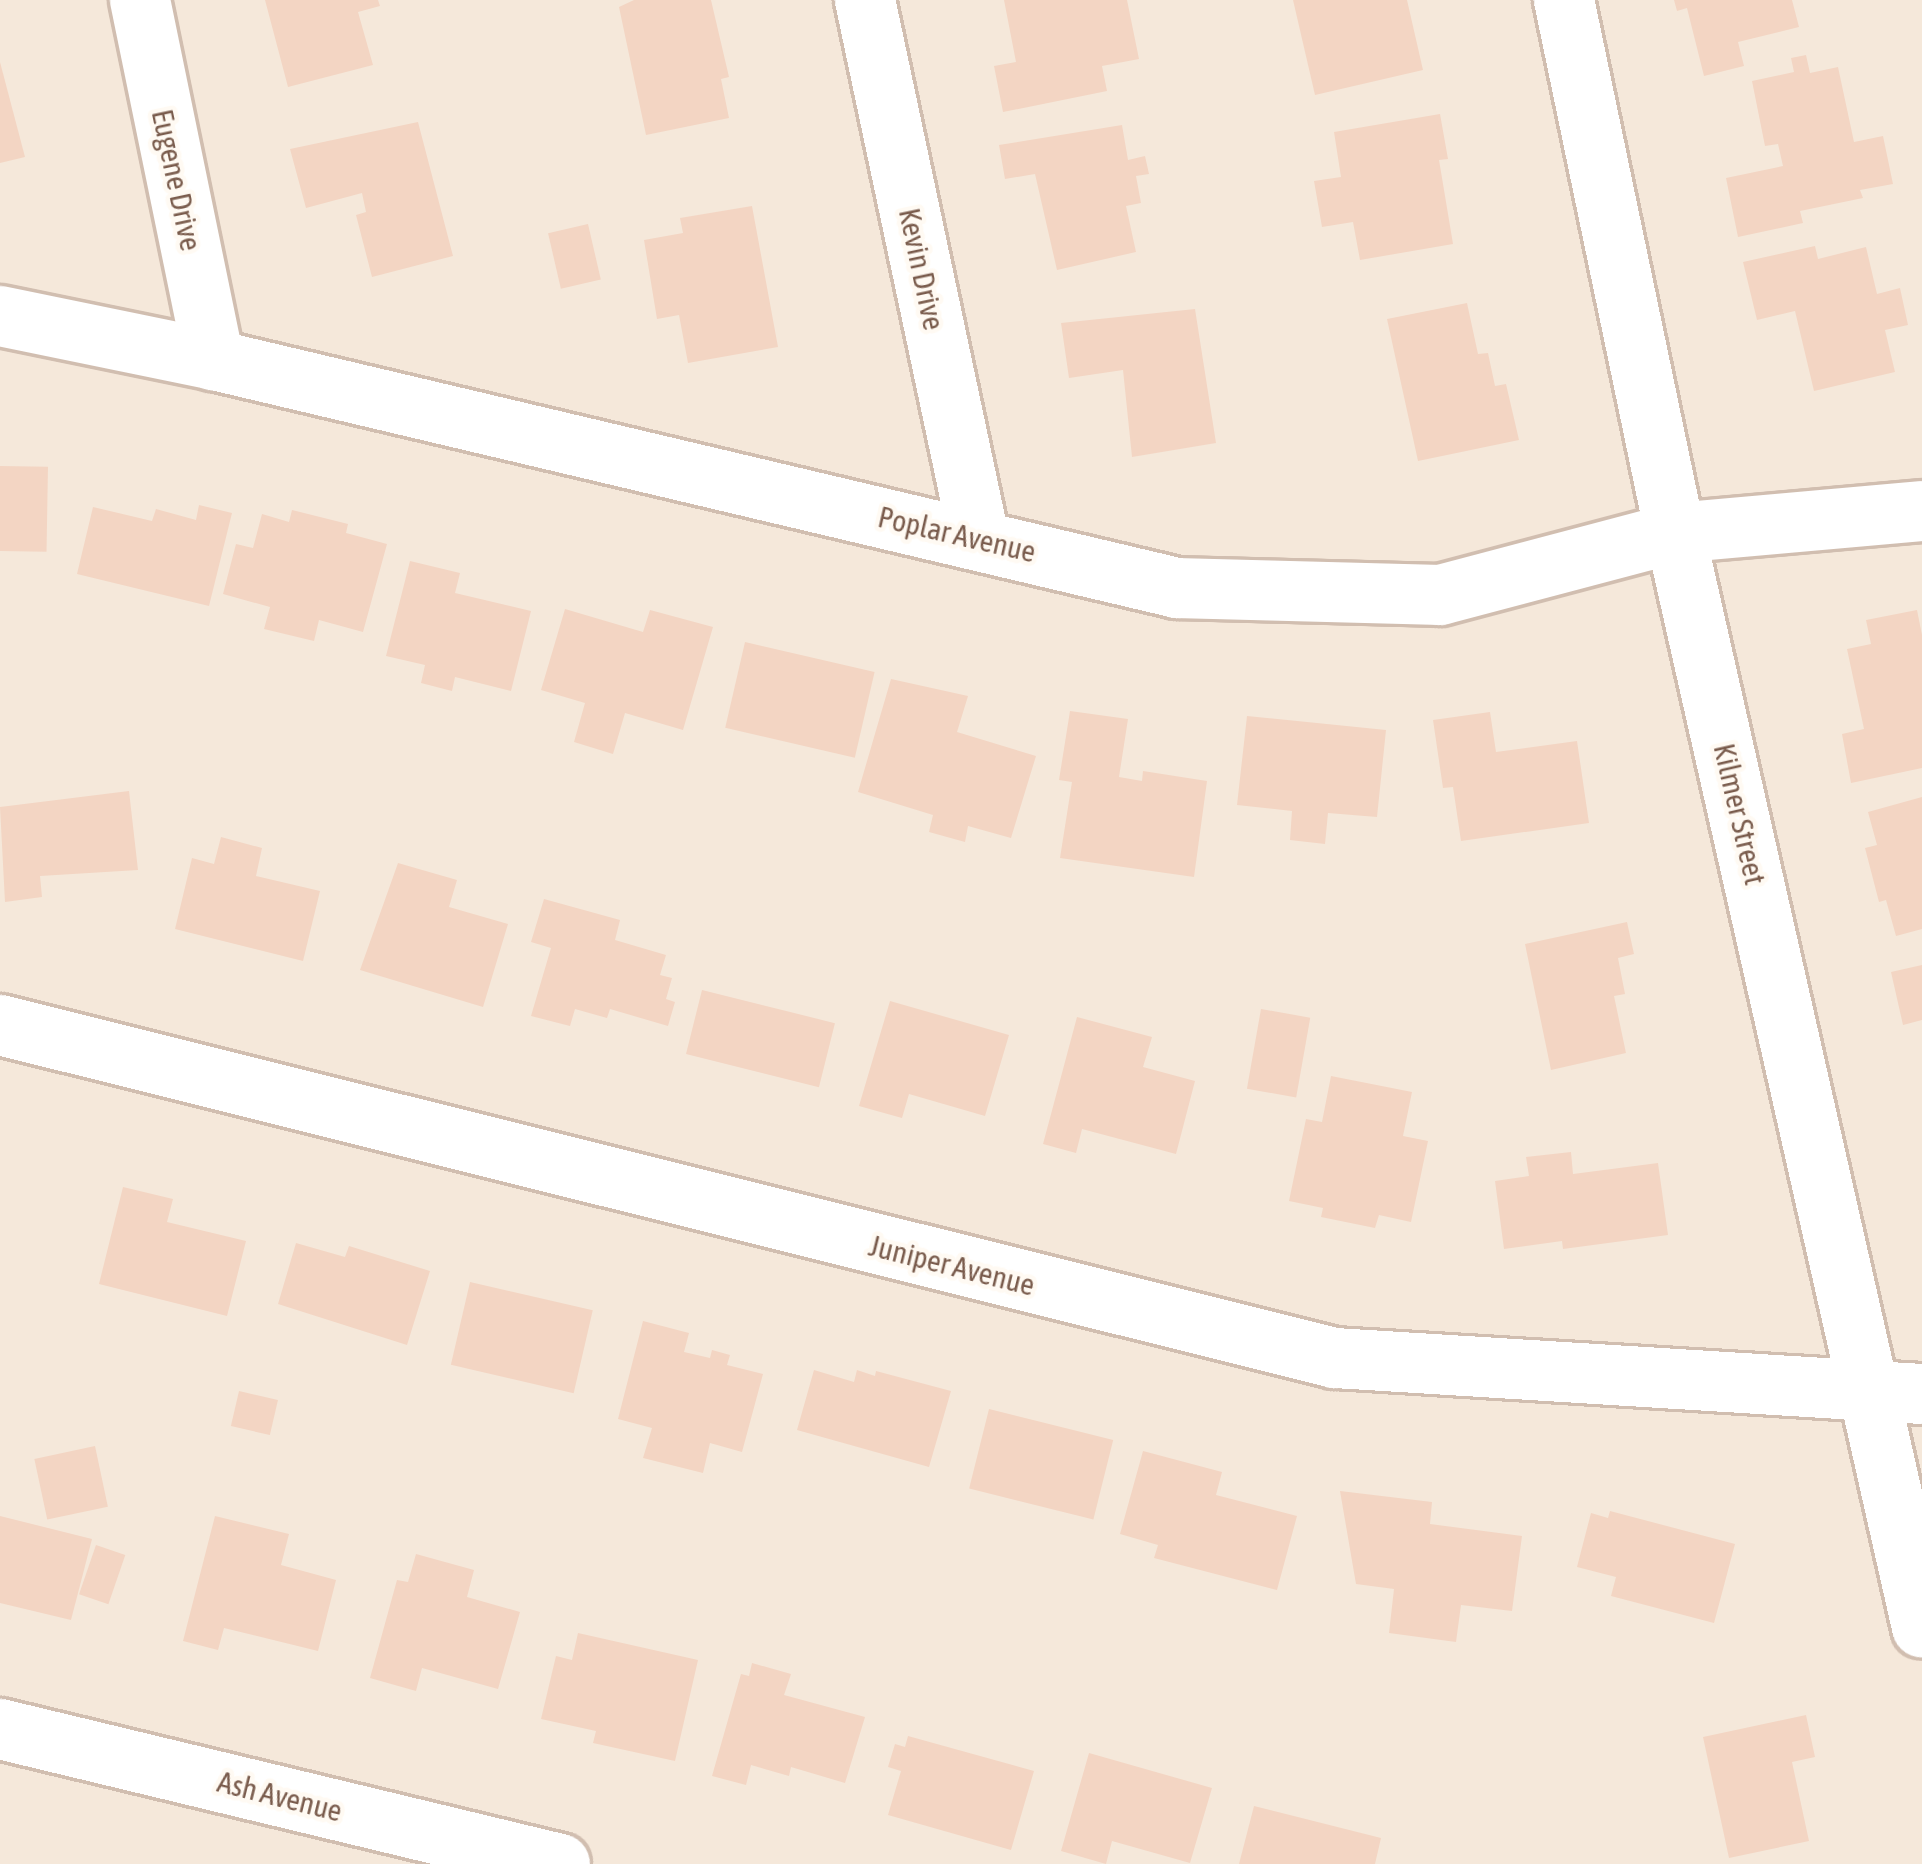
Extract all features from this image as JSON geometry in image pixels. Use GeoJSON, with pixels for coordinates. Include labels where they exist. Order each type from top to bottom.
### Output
{"type":"FeatureCollection","features":[{"type":"Feature","properties":{"kind":"street","name":"Eugene Drive"},"geometry":{"type":"LineString","coordinates":[[140,0],[214,360]]}},
{"type":"Feature","properties":{"kind":"street","name":"Kevin Drive"},"geometry":{"type":"LineString","coordinates":[[865,0],[979,538]]}},
{"type":"Feature","properties":{"kind":"street","name":"Kilmer Street"},"geometry":{"type":"LineString","coordinates":[[1564,0],[1675,533],[1898,1393],[1922,1627]]}},
{"type":"Feature","properties":{"kind":"street","name":"Poplar Avenue"},"geometry":{"type":"LineString","coordinates":[[0,316],[214,360],[1177,588],[1440,595],[1675,533],[1922,511]]}},
{"type":"Feature","properties":{"kind":"street","name":"Juniper Avenue"},"geometry":{"type":"LineString","coordinates":[[0,1025],[1335,1358],[1898,1393]]}},
{"type":"Feature","properties":{"kind":"street","name":"Ash Avenue"},"geometry":{"type":"LineString","coordinates":[[0,1729],[560,1864]]}},
{"type":"Feature","properties":{"kind":"shaded area"},"geometry":{"type":"Polygon","coordinates":[[[0,0],[1922,0],[1922,1864],[0,1864],[0,0]]]}},
{"type":"Feature","properties":{"kind":"building"},"geometry":{"type":"Polygon","coordinates":[[[265,0],[378,0],[380,6],[358,12],[373,65],[288,87],[265,0]]]}},
{"type":"Feature","properties":{"kind":"building"},"geometry":{"type":"Polygon","coordinates":[[[634,0],[711,0],[729,77],[721,79],[729,118],[646,135],[619,7],[634,0]]]}},
{"type":"Feature","properties":{"kind":"building"},"geometry":{"type":"Polygon","coordinates":[[[1004,0],[1127,0],[1139,59],[1102,66],[1107,91],[1003,112],[994,66],[1016,62],[1004,0]]]}},
{"type":"Feature","properties":{"kind":"building"},"geometry":{"type":"Polygon","coordinates":[[[1293,0],[1407,0],[1423,70],[1315,95],[1293,0]]]}},
{"type":"Feature","properties":{"kind":"building"},"geometry":{"type":"Polygon","coordinates":[[[1674,0],[1792,0],[1799,27],[1738,42],[1744,66],[1704,76],[1687,8],[1677,11],[1674,0]]]}},
{"type":"Feature","properties":{"kind":"building"},"geometry":{"type":"Polygon","coordinates":[[[1806,55],[1810,73],[1838,67],[1854,142],[1883,136],[1893,184],[1860,190],[1863,198],[1800,211],[1803,223],[1738,237],[1726,178],[1783,166],[1778,144],[1765,146],[1752,81],[1794,72],[1791,58],[1806,55]]]}},
{"type":"Feature","properties":{"kind":"building"},"geometry":{"type":"Polygon","coordinates":[[[0,62],[25,157],[0,163],[0,62]]]}},
{"type":"Feature","properties":{"kind":"building"},"geometry":{"type":"Polygon","coordinates":[[[1440,114],[1448,159],[1439,160],[1453,244],[1360,260],[1353,222],[1322,227],[1314,181],[1341,177],[1334,132],[1440,114]]]}},
{"type":"Feature","properties":{"kind":"building"},"geometry":{"type":"Polygon","coordinates":[[[418,122],[453,256],[372,277],[356,215],[366,212],[362,193],[306,208],[290,149],[418,122]]]}},
{"type":"Feature","properties":{"kind":"building"},"geometry":{"type":"Polygon","coordinates":[[[1122,125],[1128,160],[1145,156],[1149,174],[1136,176],[1141,203],[1126,206],[1136,252],[1057,270],[1035,174],[1005,179],[999,145],[1122,125]]]}},
{"type":"Feature","properties":{"kind":"building"},"geometry":{"type":"Polygon","coordinates":[[[752,206],[778,347],[688,363],[679,315],[657,319],[644,240],[683,233],[680,218],[752,206]]]}},
{"type":"Feature","properties":{"kind":"building"},"geometry":{"type":"Polygon","coordinates":[[[588,224],[601,280],[561,289],[548,233],[588,224]]]}},
{"type":"Feature","properties":{"kind":"building"},"geometry":{"type":"Polygon","coordinates":[[[1815,246],[1818,259],[1866,247],[1877,294],[1900,288],[1908,325],[1885,330],[1895,372],[1814,391],[1795,311],[1757,320],[1743,262],[1815,246]]]}},
{"type":"Feature","properties":{"kind":"building"},"geometry":{"type":"Polygon","coordinates":[[[1467,303],[1478,354],[1488,353],[1495,386],[1506,384],[1519,440],[1418,461],[1387,319],[1467,303]]]}},
{"type":"Feature","properties":{"kind":"building"},"geometry":{"type":"Polygon","coordinates":[[[1195,309],[1216,443],[1132,457],[1123,370],[1069,378],[1061,323],[1195,309]]]}},
{"type":"Feature","properties":{"kind":"building"},"geometry":{"type":"Polygon","coordinates":[[[0,466],[48,467],[47,552],[0,551],[0,466]]]}},
{"type":"Feature","properties":{"kind":"building"},"geometry":{"type":"Polygon","coordinates":[[[199,505],[232,513],[209,606],[77,574],[93,507],[152,521],[156,509],[196,520],[199,505]]]}},
{"type":"Feature","properties":{"kind":"building"},"geometry":{"type":"Polygon","coordinates":[[[292,510],[348,524],[346,533],[387,544],[363,632],[319,620],[314,641],[264,629],[270,607],[223,594],[236,544],[253,548],[262,514],[289,522],[292,510]]]}},
{"type":"Feature","properties":{"kind":"building"},"geometry":{"type":"Polygon","coordinates":[[[410,561],[460,573],[455,593],[531,611],[511,691],[455,677],[452,691],[421,683],[425,665],[386,656],[410,561]]]}},
{"type":"Feature","properties":{"kind":"building"},"geometry":{"type":"Polygon","coordinates":[[[565,609],[643,632],[650,610],[713,627],[683,730],[625,713],[613,754],[574,742],[585,703],[541,690],[565,609]]]}},
{"type":"Feature","properties":{"kind":"building"},"geometry":{"type":"Polygon","coordinates":[[[1917,610],[1922,635],[1922,768],[1851,783],[1842,734],[1864,729],[1847,649],[1871,644],[1866,620],[1917,610]]]}},
{"type":"Feature","properties":{"kind":"building"},"geometry":{"type":"Polygon","coordinates":[[[745,642],[875,672],[855,758],[725,728],[745,642]]]}},
{"type":"Feature","properties":{"kind":"building"},"geometry":{"type":"Polygon","coordinates":[[[891,679],[968,696],[957,732],[1036,756],[1011,838],[968,826],[965,842],[929,832],[933,815],[858,792],[891,679]]]}},
{"type":"Feature","properties":{"kind":"building"},"geometry":{"type":"Polygon","coordinates":[[[1070,711],[1128,719],[1119,777],[1142,781],[1143,771],[1207,781],[1194,877],[1060,858],[1072,782],[1059,780],[1070,711]]]}},
{"type":"Feature","properties":{"kind":"building"},"geometry":{"type":"Polygon","coordinates":[[[1490,712],[1496,752],[1577,741],[1589,823],[1461,841],[1453,787],[1443,788],[1433,720],[1490,712]]]}},
{"type":"Feature","properties":{"kind":"building"},"geometry":{"type":"Polygon","coordinates":[[[1247,716],[1386,730],[1377,817],[1328,813],[1325,844],[1290,840],[1292,811],[1237,805],[1247,716]]]}},
{"type":"Feature","properties":{"kind":"building"},"geometry":{"type":"Polygon","coordinates":[[[129,791],[138,870],[40,876],[42,897],[5,902],[0,807],[129,791]]]}},
{"type":"Feature","properties":{"kind":"building"},"geometry":{"type":"Polygon","coordinates":[[[1922,797],[1922,929],[1896,936],[1886,900],[1879,902],[1865,848],[1877,845],[1868,812],[1922,797]]]}},
{"type":"Feature","properties":{"kind":"building"},"geometry":{"type":"Polygon","coordinates":[[[221,837],[262,848],[256,876],[320,891],[303,961],[175,929],[192,858],[214,864],[221,837]]]}},
{"type":"Feature","properties":{"kind":"building"},"geometry":{"type":"Polygon","coordinates":[[[398,863],[457,880],[449,907],[508,924],[483,1007],[360,970],[398,863]]]}},
{"type":"Feature","properties":{"kind":"building"},"geometry":{"type":"Polygon","coordinates":[[[544,899],[620,920],[615,940],[666,955],[660,975],[672,978],[666,999],[675,1002],[668,1026],[610,1009],[607,1018],[575,1009],[570,1026],[531,1016],[551,948],[531,942],[544,899]]]}},
{"type":"Feature","properties":{"kind":"building"},"geometry":{"type":"Polygon","coordinates":[[[1627,922],[1634,954],[1618,958],[1625,994],[1614,996],[1626,1053],[1551,1070],[1525,944],[1627,922]]]}},
{"type":"Feature","properties":{"kind":"building"},"geometry":{"type":"Polygon","coordinates":[[[1922,965],[1922,1020],[1903,1025],[1891,972],[1922,965]]]}},
{"type":"Feature","properties":{"kind":"building"},"geometry":{"type":"Polygon","coordinates":[[[702,990],[835,1023],[819,1087],[686,1054],[702,990]]]}},
{"type":"Feature","properties":{"kind":"building"},"geometry":{"type":"Polygon","coordinates":[[[890,1001],[1009,1035],[985,1116],[909,1094],[902,1118],[859,1106],[890,1001]]]}},
{"type":"Feature","properties":{"kind":"building"},"geometry":{"type":"Polygon","coordinates":[[[1261,1009],[1310,1018],[1296,1097],[1247,1089],[1261,1009]]]}},
{"type":"Feature","properties":{"kind":"building"},"geometry":{"type":"Polygon","coordinates":[[[1077,1017],[1152,1037],[1143,1067],[1195,1081],[1176,1154],[1082,1129],[1076,1153],[1043,1144],[1077,1017]]]}},
{"type":"Feature","properties":{"kind":"building"},"geometry":{"type":"Polygon","coordinates":[[[1331,1076],[1412,1092],[1403,1136],[1428,1141],[1411,1222],[1379,1215],[1375,1228],[1321,1217],[1323,1208],[1289,1201],[1306,1119],[1322,1122],[1331,1076]]]}},
{"type":"Feature","properties":{"kind":"building"},"geometry":{"type":"Polygon","coordinates":[[[1571,1152],[1573,1174],[1658,1163],[1668,1235],[1563,1249],[1562,1241],[1504,1249],[1495,1181],[1529,1176],[1526,1157],[1571,1152]]]}},
{"type":"Feature","properties":{"kind":"building"},"geometry":{"type":"Polygon","coordinates":[[[123,1187],[173,1199],[167,1222],[246,1241],[227,1316],[99,1284],[123,1187]]]}},
{"type":"Feature","properties":{"kind":"building"},"geometry":{"type":"Polygon","coordinates":[[[296,1243],[345,1257],[349,1246],[430,1271],[407,1345],[278,1304],[296,1243]]]}},
{"type":"Feature","properties":{"kind":"building"},"geometry":{"type":"Polygon","coordinates":[[[470,1282],[593,1310],[574,1393],[451,1365],[470,1282]]]}},
{"type":"Feature","properties":{"kind":"building"},"geometry":{"type":"Polygon","coordinates":[[[643,1321],[689,1333],[684,1352],[710,1358],[712,1350],[730,1355],[727,1365],[763,1374],[742,1452],[710,1443],[703,1473],[643,1458],[652,1428],[618,1419],[643,1321]]]}},
{"type":"Feature","properties":{"kind":"building"},"geometry":{"type":"Polygon","coordinates":[[[814,1370],[854,1382],[857,1370],[875,1376],[876,1371],[951,1391],[929,1467],[797,1430],[814,1370]]]}},
{"type":"Feature","properties":{"kind":"building"},"geometry":{"type":"Polygon","coordinates":[[[239,1391],[278,1400],[270,1435],[231,1426],[239,1391]]]}},
{"type":"Feature","properties":{"kind":"building"},"geometry":{"type":"Polygon","coordinates":[[[989,1409],[1113,1440],[1093,1520],[969,1489],[989,1409]]]}},
{"type":"Feature","properties":{"kind":"building"},"geometry":{"type":"Polygon","coordinates":[[[95,1446],[108,1507],[47,1520],[34,1459],[95,1446]]]}},
{"type":"Feature","properties":{"kind":"building"},"geometry":{"type":"Polygon","coordinates":[[[1143,1451],[1222,1472],[1216,1495],[1297,1516],[1277,1590],[1154,1558],[1158,1545],[1120,1534],[1143,1451]]]}},
{"type":"Feature","properties":{"kind":"building"},"geometry":{"type":"Polygon","coordinates":[[[1340,1491],[1432,1502],[1430,1524],[1522,1536],[1512,1611],[1461,1605],[1456,1642],[1389,1633],[1394,1589],[1356,1584],[1340,1491]]]}},
{"type":"Feature","properties":{"kind":"building"},"geometry":{"type":"Polygon","coordinates":[[[1610,1511],[1735,1544],[1714,1623],[1611,1596],[1616,1577],[1577,1567],[1591,1513],[1608,1518],[1610,1511]]]}},
{"type":"Feature","properties":{"kind":"building"},"geometry":{"type":"Polygon","coordinates":[[[0,1516],[92,1539],[71,1620],[0,1603],[0,1516]]]}},
{"type":"Feature","properties":{"kind":"building"},"geometry":{"type":"Polygon","coordinates":[[[215,1516],[289,1534],[281,1565],[336,1580],[318,1651],[224,1628],[218,1650],[183,1641],[215,1516]]]}},
{"type":"Feature","properties":{"kind":"building"},"geometry":{"type":"Polygon","coordinates":[[[96,1545],[125,1555],[108,1604],[79,1594],[96,1545]]]}},
{"type":"Feature","properties":{"kind":"building"},"geometry":{"type":"Polygon","coordinates":[[[416,1554],[474,1570],[467,1597],[520,1612],[498,1689],[422,1668],[416,1691],[370,1678],[397,1580],[408,1582],[416,1554]]]}},
{"type":"Feature","properties":{"kind":"building"},"geometry":{"type":"Polygon","coordinates":[[[578,1633],[698,1660],[675,1761],[593,1743],[596,1731],[541,1719],[556,1656],[572,1660],[578,1633]]]}},
{"type":"Feature","properties":{"kind":"building"},"geometry":{"type":"Polygon","coordinates":[[[752,1663],[791,1674],[784,1695],[865,1717],[845,1783],[791,1767],[789,1776],[751,1765],[746,1785],[712,1776],[741,1674],[749,1676],[752,1663]]]}},
{"type":"Feature","properties":{"kind":"building"},"geometry":{"type":"Polygon","coordinates":[[[1806,1715],[1815,1757],[1792,1762],[1809,1841],[1729,1858],[1703,1737],[1806,1715]]]}},
{"type":"Feature","properties":{"kind":"building"},"geometry":{"type":"Polygon","coordinates":[[[908,1736],[1034,1771],[1011,1850],[888,1815],[901,1771],[888,1767],[895,1744],[905,1747],[908,1736]]]}},
{"type":"Feature","properties":{"kind":"building"},"geometry":{"type":"Polygon","coordinates":[[[1089,1753],[1212,1788],[1190,1863],[1112,1841],[1106,1864],[1061,1851],[1089,1753]]]}},
{"type":"Feature","properties":{"kind":"building"},"geometry":{"type":"Polygon","coordinates":[[[1254,1806],[1381,1838],[1375,1864],[1239,1864],[1254,1806]]]}}]}
